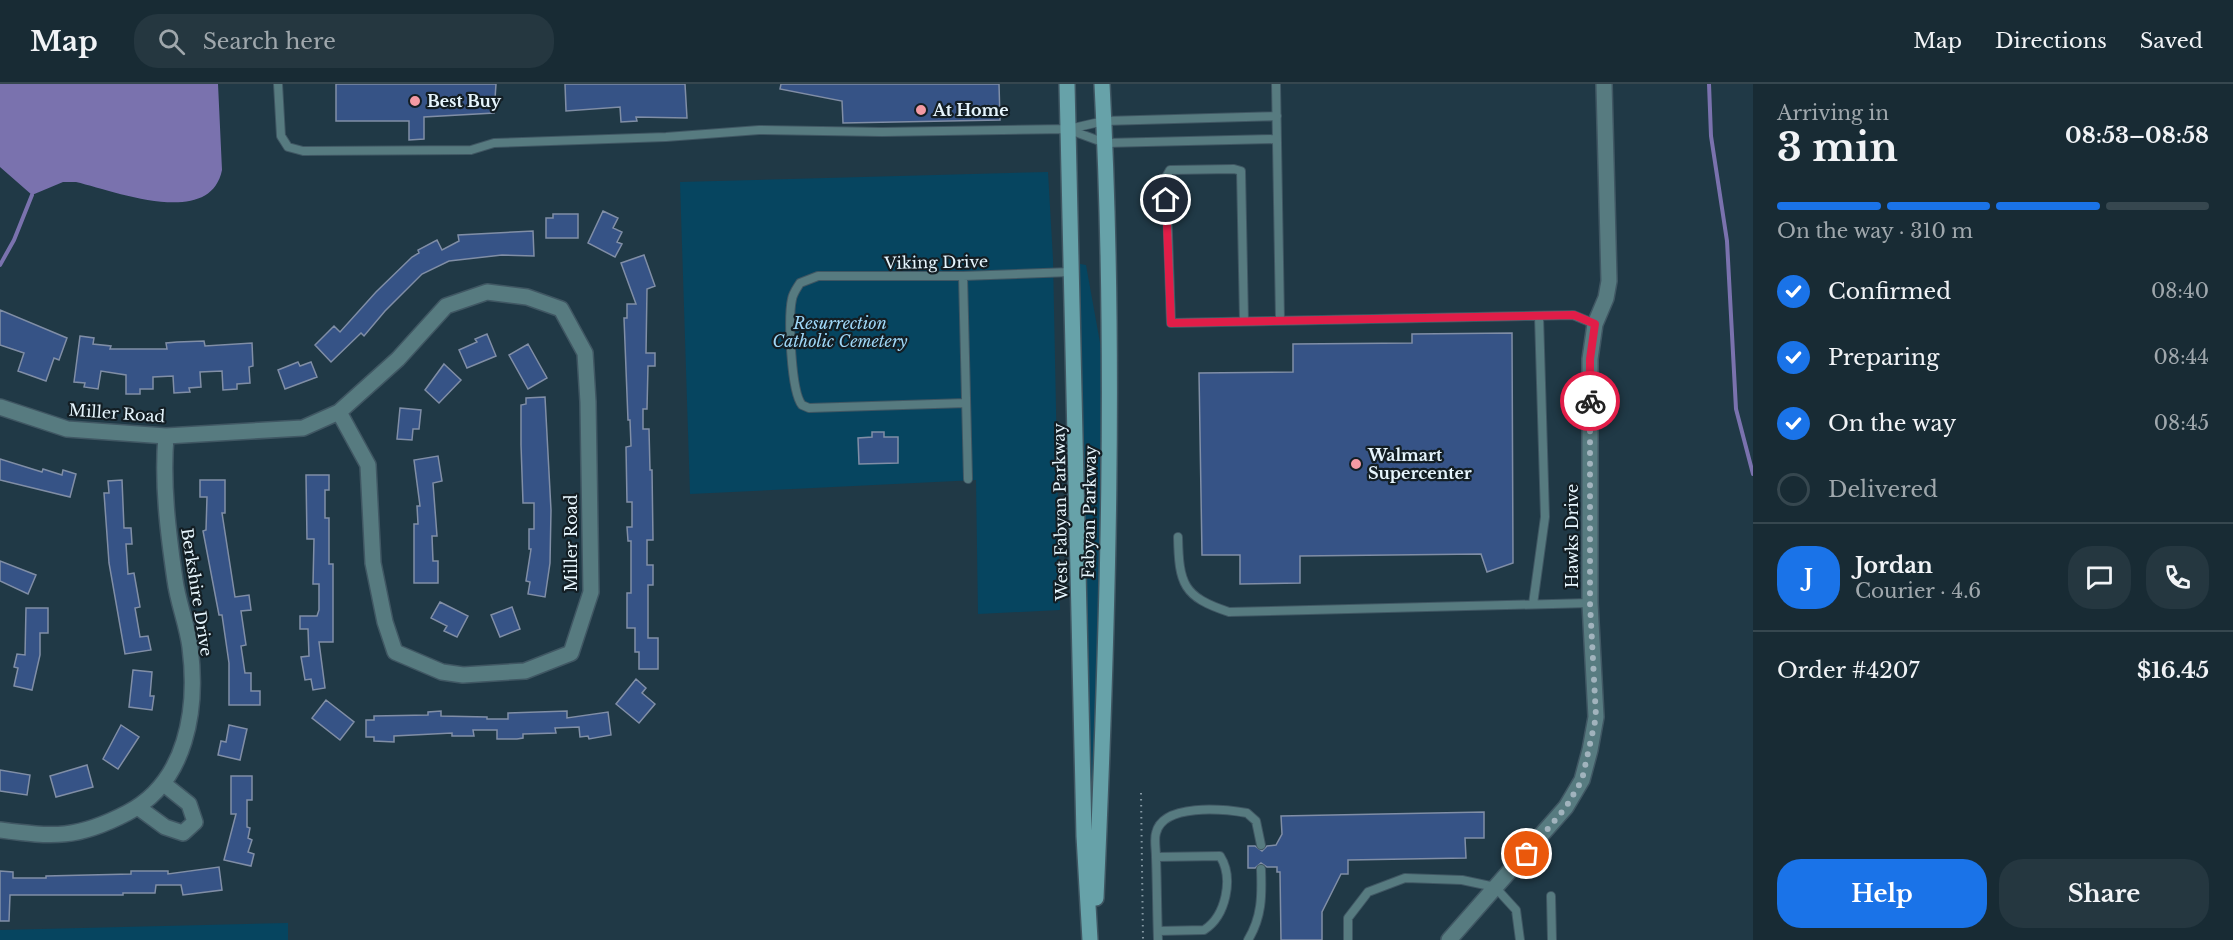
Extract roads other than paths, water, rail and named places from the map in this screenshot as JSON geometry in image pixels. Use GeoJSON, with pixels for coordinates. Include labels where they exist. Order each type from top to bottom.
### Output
{"type":"FeatureCollection","features":[{"type":"Feature","properties":{"kind":"main road","name":"West Fabyan Parkway"},"geometry":{"type":"LineString","coordinates":[[1067,84],[1073,272],[1083,836],[1092,940]]}},
{"type":"Feature","properties":{"kind":"main road","name":"Fabyan Parkway"},"geometry":{"type":"LineString","coordinates":[[1092,940],[1108,477],[1108,272],[1102,84]]}},
{"type":"Feature","properties":{"kind":"street","name":"Hawks Drive"},"geometry":{"type":"LineString","coordinates":[[1449,940],[1566,807],[1582,780],[1596,717],[1590,603],[1590,359],[1595,324],[1606,298],[1609,281],[1604,84]]}},
{"type":"Feature","properties":{"kind":"street","name":"Miller Road"},"geometry":{"type":"LineString","coordinates":[[0,407],[68,429],[166,436],[303,428],[339,412],[398,359],[446,306],[488,292],[526,297],[561,309],[585,353],[588,402],[591,592],[571,653],[525,670],[463,675],[442,672],[395,652],[385,622],[374,563],[368,465],[339,412]]}},
{"type":"Feature","properties":{"kind":"street","name":"Berkshire Drive"},"geometry":{"type":"LineString","coordinates":[[0,830],[45,836],[69,835],[104,826],[138,808],[164,784],[183,743],[193,710],[190,647],[175,582],[164,486],[166,436]]}},
{"type":"Feature","properties":{"kind":"street"},"geometry":{"type":"LineString","coordinates":[[138,808],[165,827],[183,833],[195,822],[189,804],[164,784]]}},
{"type":"Feature","properties":{"kind":"lane"},"geometry":{"type":"LineString","coordinates":[[278,84],[281,136],[288,147],[303,151],[471,150],[494,143],[666,137],[759,130],[882,132],[1069,129],[1104,121],[1277,116]]}},
{"type":"Feature","properties":{"kind":"lane"},"geometry":{"type":"LineString","coordinates":[[1276,84],[1281,320]]}},
{"type":"Feature","properties":{"kind":"lane"},"geometry":{"type":"LineString","coordinates":[[1069,129],[1105,144],[1277,139]]}},
{"type":"Feature","properties":{"kind":"lane"},"geometry":{"type":"LineString","coordinates":[[1244,321],[1241,171],[1234,169],[1170,170],[1166,177],[1171,323],[1574,315],[1595,324]]}},
{"type":"Feature","properties":{"kind":"lane","name":"Viking Drive"},"geometry":{"type":"LineString","coordinates":[[966,403],[809,408],[802,405],[794,389],[791,314],[792,298],[800,283],[818,276],[963,276],[1073,272]]}},
{"type":"Feature","properties":{"kind":"lane"},"geometry":{"type":"LineString","coordinates":[[963,276],[968,479]]}},
{"type":"Feature","properties":{"kind":"lane"},"geometry":{"type":"LineString","coordinates":[[1533,604],[1545,517],[1539,316]]}},
{"type":"Feature","properties":{"kind":"lane"},"geometry":{"type":"LineString","coordinates":[[1178,537],[1179,567],[1184,587],[1203,603],[1229,612],[1590,603]]}},
{"type":"Feature","properties":{"kind":"lane"},"geometry":{"type":"LineString","coordinates":[[1158,940],[1155,833],[1164,819],[1177,812],[1247,813],[1256,820],[1261,845]]}},
{"type":"Feature","properties":{"kind":"lane"},"geometry":{"type":"LineString","coordinates":[[1156,856],[1220,856],[1225,863],[1224,906],[1212,925],[1204,930],[1158,931]]}},
{"type":"Feature","properties":{"kind":"lane"},"geometry":{"type":"LineString","coordinates":[[1248,940],[1257,922],[1262,903],[1261,869]]}},
{"type":"Feature","properties":{"kind":"lane"},"geometry":{"type":"LineString","coordinates":[[1348,940],[1348,918],[1368,892],[1405,878],[1462,880],[1496,887],[1516,910],[1520,940]]}},
{"type":"Feature","properties":{"kind":"lane"},"geometry":{"type":"LineString","coordinates":[[1551,896],[1552,940]]}},
{"type":"Feature","properties":{"kind":"waterway"},"geometry":{"type":"LineString","coordinates":[[1709,84],[1711,136],[1727,241],[1736,409],[1753,474]]}},
{"type":"Feature","properties":{"kind":"waterway"},"geometry":{"type":"LineString","coordinates":[[0,265],[14,240],[32,195]]}},
{"type":"Feature","properties":{"kind":"place","name":"Best Buy"},"geometry":{"type":"Point","coordinates":[415,101]}},
{"type":"Feature","properties":{"kind":"place","name":"At Home"},"geometry":{"type":"Point","coordinates":[921,110]}},
{"type":"Feature","properties":{"kind":"place","name":"Walmart Supercenter"},"geometry":{"type":"Point","coordinates":[1356,464]}},
{"type":"Feature","properties":{"kind":"park label","name":"Resurrection Catholic Cemetery"},"geometry":{"type":"Point","coordinates":[840,332]}}]}
